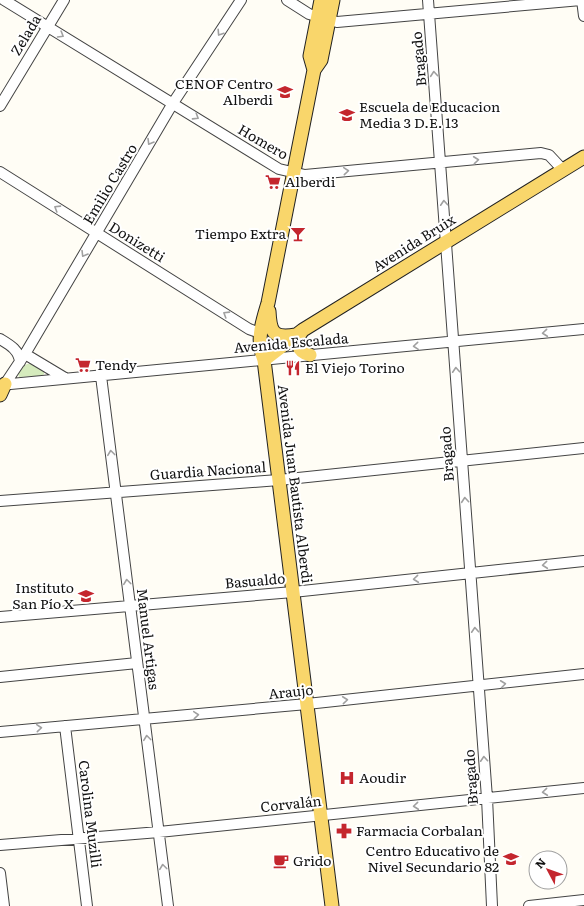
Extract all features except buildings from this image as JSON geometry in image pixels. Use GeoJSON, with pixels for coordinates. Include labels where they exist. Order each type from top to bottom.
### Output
{"type":"FeatureCollection","features":[{"type":"Feature","properties":{"kind":"main road","name":"Avenida Juan Bautista Alberdi"},"geometry":{"type":"LineString","coordinates":[[321,0],[323,18]]}},
{"type":"Feature","properties":{"kind":"main road","name":"Avenida Juan Bautista Alberdi"},"geometry":{"type":"LineString","coordinates":[[332,906],[264,360],[260,348],[260,333],[268,303],[314,70],[310,56],[323,18],[333,0]]}},
{"type":"Feature","properties":{"kind":"main road","name":"Avenida Bruix"},"geometry":{"type":"LineString","coordinates":[[264,360],[299,333],[584,157]]}},
{"type":"Feature","properties":{"kind":"main road"},"geometry":{"type":"LineString","coordinates":[[268,303],[269,323],[273,332],[282,337],[299,333],[297,340],[298,346],[300,350],[310,356]]}},
{"type":"Feature","properties":{"kind":"street","name":"Homero"},"geometry":{"type":"LineString","coordinates":[[4,0],[280,170],[305,175],[541,153],[549,155],[563,170]]}},
{"type":"Feature","properties":{"kind":"street","name":"Zelada"},"geometry":{"type":"LineString","coordinates":[[0,106],[64,0]]}},
{"type":"Feature","properties":{"kind":"street","name":"Emilio Castro"},"geometry":{"type":"LineString","coordinates":[[2,388],[22,358],[173,104],[241,0]]}},
{"type":"Feature","properties":{"kind":"street"},"geometry":{"type":"LineString","coordinates":[[288,0],[309,14],[337,22],[429,15],[581,0],[584,16]]}},
{"type":"Feature","properties":{"kind":"street","name":"Bragado"},"geometry":{"type":"LineString","coordinates":[[428,0],[487,798],[492,906]]}},
{"type":"Feature","properties":{"kind":"street","name":"Donizetti"},"geometry":{"type":"LineString","coordinates":[[0,172],[249,329],[260,333]]}},
{"type":"Feature","properties":{"kind":"street","name":"Avenida Escalada"},"geometry":{"type":"LineString","coordinates":[[2,388],[65,378],[101,376],[584,330]]}},
{"type":"Feature","properties":{"kind":"street"},"geometry":{"type":"LineString","coordinates":[[0,339],[16,351],[22,358],[65,378]]}},
{"type":"Feature","properties":{"kind":"street","name":"Manuel Artigas"},"geometry":{"type":"LineString","coordinates":[[101,376],[168,906]]}},
{"type":"Feature","properties":{"kind":"street","name":"Guardia Nacional"},"geometry":{"type":"LineString","coordinates":[[0,501],[279,480],[584,448]]}},
{"type":"Feature","properties":{"kind":"street","name":"Basualdo"},"geometry":{"type":"LineString","coordinates":[[0,617],[293,592],[584,561]]}},
{"type":"Feature","properties":{"kind":"street"},"geometry":{"type":"LineString","coordinates":[[0,677],[137,663]]}},
{"type":"Feature","properties":{"kind":"street","name":"Araujo"},"geometry":{"type":"LineString","coordinates":[[0,732],[307,704],[584,674]]}},
{"type":"Feature","properties":{"kind":"street","name":"Carolina Muzilli"},"geometry":{"type":"LineString","coordinates":[[65,726],[88,906]]}},
{"type":"Feature","properties":{"kind":"street","name":"Corvalán"},"geometry":{"type":"LineString","coordinates":[[0,846],[158,832],[584,788]]}},
{"type":"Feature","properties":{"kind":"street"},"geometry":{"type":"LineString","coordinates":[[0,873],[4,906]]}},
{"type":"Feature","properties":{"kind":"street"},"geometry":{"type":"LineString","coordinates":[[529,906],[560,904],[584,900]]}},
{"type":"Feature","properties":{"kind":"green space"},"geometry":{"type":"Polygon","coordinates":[[[27,364],[32,364],[44,371],[44,374],[42,376],[19,377],[18,374],[21,368],[27,364]]]}},
{"type":"Feature","properties":{"kind":"place","name":"CENOF Centro Alberdi"},"geometry":{"type":"Point","coordinates":[285,92]}},
{"type":"Feature","properties":{"kind":"place","name":"Escuela de Educacion Media 3 D.E. 13"},"geometry":{"type":"Point","coordinates":[347,115]}},
{"type":"Feature","properties":{"kind":"place","name":"Alberdi"},"geometry":{"type":"Point","coordinates":[273,182]}},
{"type":"Feature","properties":{"kind":"place","name":"Tiempo Extra"},"geometry":{"type":"Point","coordinates":[298,234]}},
{"type":"Feature","properties":{"kind":"place","name":"Tendy"},"geometry":{"type":"Point","coordinates":[83,365]}},
{"type":"Feature","properties":{"kind":"place","name":"El Viejo Torino"},"geometry":{"type":"Point","coordinates":[293,368]}},
{"type":"Feature","properties":{"kind":"place","name":"Instituto San Pío X"},"geometry":{"type":"Point","coordinates":[86,596]}},
{"type":"Feature","properties":{"kind":"place","name":"Aoudir"},"geometry":{"type":"Point","coordinates":[347,778]}},
{"type":"Feature","properties":{"kind":"place","name":"Farmacia Corbalan"},"geometry":{"type":"Point","coordinates":[344,831]}},
{"type":"Feature","properties":{"kind":"place","name":"Centro Educativo de Nivel Secundario 82"},"geometry":{"type":"Point","coordinates":[511,859]}},
{"type":"Feature","properties":{"kind":"place","name":"Grido"},"geometry":{"type":"Point","coordinates":[281,861]}}]}
